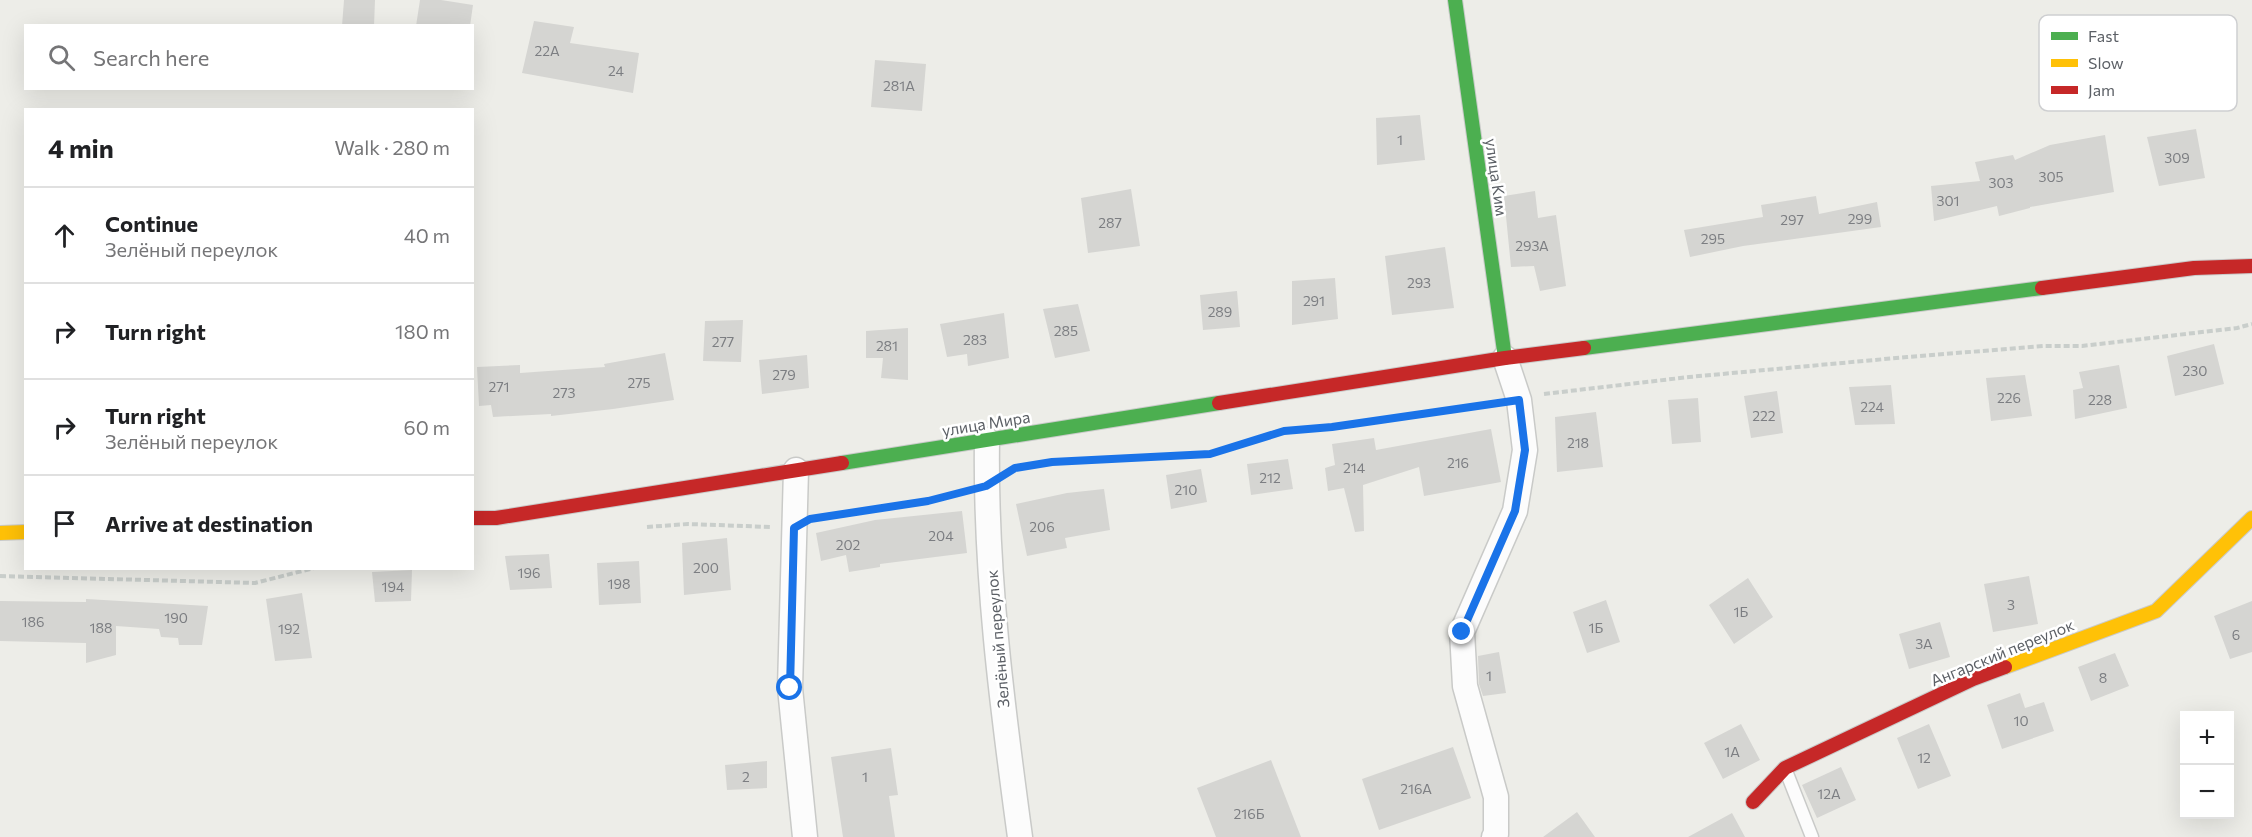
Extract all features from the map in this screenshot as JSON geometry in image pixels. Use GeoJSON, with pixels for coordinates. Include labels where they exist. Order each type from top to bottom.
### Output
{"type":"FeatureCollection","features":[{"type":"Feature","properties":{"kind":"street","name":"улица Ким"},"geometry":{"type":"LineString","coordinates":[[1455,0],[1505,358]]}},
{"type":"Feature","properties":{"kind":"street","name":"улица Мира"},"geometry":{"type":"LineString","coordinates":[[474,518],[496,518],[1505,358],[2194,268],[2252,266]]}},
{"type":"Feature","properties":{"kind":"street"},"geometry":{"type":"LineString","coordinates":[[1494,837],[1496,834],[1496,797],[1465,686],[1462,632],[1515,511],[1525,450],[1519,400],[1505,358]]}},
{"type":"Feature","properties":{"kind":"street","name":"Зелёный переулок"},"geometry":{"type":"LineString","coordinates":[[987,440],[986,486],[997,665],[1020,837]]}},
{"type":"Feature","properties":{"kind":"street"},"geometry":{"type":"LineString","coordinates":[[796,470],[790,688],[805,837]]}},
{"type":"Feature","properties":{"kind":"street","name":"Ангарский переулок"},"geometry":{"type":"LineString","coordinates":[[1753,801],[1785,768],[1973,679],[2156,611],[2252,518]]}},
{"type":"Feature","properties":{"kind":"street"},"geometry":{"type":"LineString","coordinates":[[0,533],[24,532]]}},
{"type":"Feature","properties":{"kind":"lane"},"geometry":{"type":"LineString","coordinates":[[1785,768],[1812,837]]}},
{"type":"Feature","properties":{"kind":"path"},"geometry":{"type":"LineString","coordinates":[[1052,462],[1210,454],[1284,431],[1332,427],[1519,400],[1545,394],[1689,377],[2044,346],[2082,346],[2237,328],[2252,324]]}},
{"type":"Feature","properties":{"kind":"path"},"geometry":{"type":"LineString","coordinates":[[641,527],[688,524],[794,528],[810,519],[928,501],[986,486]]}},
{"type":"Feature","properties":{"kind":"path"},"geometry":{"type":"LineString","coordinates":[[0,576],[255,583],[306,570]]}},
{"type":"Feature","properties":{"kind":"building"},"geometry":{"type":"Polygon","coordinates":[[[344,0],[375,0],[374,24],[342,24],[344,0]]]}},
{"type":"Feature","properties":{"kind":"building"},"geometry":{"type":"Polygon","coordinates":[[[420,0],[441,0],[473,5],[470,24],[416,24],[420,0]]]}},
{"type":"Feature","properties":{"kind":"building"},"geometry":{"type":"Polygon","coordinates":[[[534,21],[574,27],[570,43],[639,53],[633,93],[522,73],[534,21]]]}},
{"type":"Feature","properties":{"kind":"building"},"geometry":{"type":"Polygon","coordinates":[[[875,60],[926,64],[922,111],[871,107],[875,60]]]}},
{"type":"Feature","properties":{"kind":"building"},"geometry":{"type":"Polygon","coordinates":[[[1420,115],[1425,160],[1377,165],[1376,118],[1420,115]]]}},
{"type":"Feature","properties":{"kind":"building"},"geometry":{"type":"Polygon","coordinates":[[[2196,129],[2205,178],[2159,186],[2147,137],[2196,129]]]}},
{"type":"Feature","properties":{"kind":"building"},"geometry":{"type":"Polygon","coordinates":[[[2105,135],[2114,192],[2030,207],[1999,216],[1997,206],[1934,221],[1931,186],[1980,181],[1975,162],[2013,155],[2015,160],[2050,145],[2105,135]]]}},
{"type":"Feature","properties":{"kind":"building"},"geometry":{"type":"Polygon","coordinates":[[[1131,189],[1140,246],[1088,253],[1081,198],[1131,189]]]}},
{"type":"Feature","properties":{"kind":"building"},"geometry":{"type":"Polygon","coordinates":[[[1535,191],[1538,218],[1556,215],[1566,286],[1540,291],[1534,266],[1511,267],[1504,196],[1535,191]]]}},
{"type":"Feature","properties":{"kind":"building"},"geometry":{"type":"Polygon","coordinates":[[[1816,196],[1819,214],[1877,202],[1881,227],[1743,246],[1690,257],[1684,230],[1763,217],[1761,205],[1816,196]]]}},
{"type":"Feature","properties":{"kind":"building"},"geometry":{"type":"Polygon","coordinates":[[[1445,247],[1454,308],[1392,315],[1385,256],[1445,247]]]}},
{"type":"Feature","properties":{"kind":"building"},"geometry":{"type":"Polygon","coordinates":[[[1335,278],[1338,319],[1292,325],[1292,281],[1335,278]]]}},
{"type":"Feature","properties":{"kind":"building"},"geometry":{"type":"Polygon","coordinates":[[[1237,291],[1240,327],[1203,330],[1200,295],[1237,291]]]}},
{"type":"Feature","properties":{"kind":"building"},"geometry":{"type":"Polygon","coordinates":[[[1078,304],[1090,351],[1055,358],[1043,309],[1078,304]]]}},
{"type":"Feature","properties":{"kind":"building"},"geometry":{"type":"Polygon","coordinates":[[[1004,313],[1009,358],[968,366],[967,354],[947,357],[940,324],[1004,313]]]}},
{"type":"Feature","properties":{"kind":"building"},"geometry":{"type":"Polygon","coordinates":[[[743,320],[741,362],[703,361],[705,321],[743,320]]]}},
{"type":"Feature","properties":{"kind":"building"},"geometry":{"type":"Polygon","coordinates":[[[908,328],[908,380],[881,378],[883,358],[866,358],[866,331],[908,328]]]}},
{"type":"Feature","properties":{"kind":"building"},"geometry":{"type":"Polygon","coordinates":[[[2214,344],[2224,384],[2175,396],[2167,356],[2214,344]]]}},
{"type":"Feature","properties":{"kind":"building"},"geometry":{"type":"Polygon","coordinates":[[[665,353],[674,400],[551,416],[551,414],[493,417],[491,405],[479,406],[477,367],[520,365],[520,373],[605,367],[604,364],[665,353]]]}},
{"type":"Feature","properties":{"kind":"building"},"geometry":{"type":"Polygon","coordinates":[[[807,355],[809,388],[762,394],[759,360],[807,355]]]}},
{"type":"Feature","properties":{"kind":"building"},"geometry":{"type":"Polygon","coordinates":[[[2119,365],[2127,408],[2075,419],[2073,390],[2083,388],[2079,372],[2119,365]]]}},
{"type":"Feature","properties":{"kind":"building"},"geometry":{"type":"Polygon","coordinates":[[[2025,375],[2032,416],[1991,421],[1986,378],[2025,375]]]}},
{"type":"Feature","properties":{"kind":"building"},"geometry":{"type":"Polygon","coordinates":[[[1891,385],[1895,424],[1855,425],[1849,387],[1891,385]]]}},
{"type":"Feature","properties":{"kind":"building"},"geometry":{"type":"Polygon","coordinates":[[[1777,391],[1783,433],[1751,438],[1744,396],[1777,391]]]}},
{"type":"Feature","properties":{"kind":"building"},"geometry":{"type":"Polygon","coordinates":[[[1698,398],[1701,442],[1672,444],[1668,400],[1698,398]]]}},
{"type":"Feature","properties":{"kind":"building"},"geometry":{"type":"Polygon","coordinates":[[[1596,412],[1603,467],[1557,472],[1555,417],[1596,412]]]}},
{"type":"Feature","properties":{"kind":"building"},"geometry":{"type":"Polygon","coordinates":[[[1491,429],[1501,482],[1424,496],[1419,467],[1363,485],[1364,531],[1355,532],[1344,488],[1328,491],[1325,468],[1335,465],[1332,444],[1374,438],[1376,450],[1491,429]]]}},
{"type":"Feature","properties":{"kind":"building"},"geometry":{"type":"Polygon","coordinates":[[[1288,459],[1293,489],[1251,495],[1247,464],[1288,459]]]}},
{"type":"Feature","properties":{"kind":"building"},"geometry":{"type":"Polygon","coordinates":[[[1201,469],[1207,502],[1171,509],[1166,475],[1201,469]]]}},
{"type":"Feature","properties":{"kind":"building"},"geometry":{"type":"Polygon","coordinates":[[[1104,489],[1110,530],[1065,538],[1067,548],[1027,556],[1016,504],[1067,493],[1104,489]]]}},
{"type":"Feature","properties":{"kind":"building"},"geometry":{"type":"Polygon","coordinates":[[[962,511],[967,553],[880,564],[880,567],[849,572],[846,555],[821,561],[816,533],[875,520],[962,511]]]}},
{"type":"Feature","properties":{"kind":"building"},"geometry":{"type":"Polygon","coordinates":[[[727,538],[731,590],[684,595],[682,543],[727,538]]]}},
{"type":"Feature","properties":{"kind":"building"},"geometry":{"type":"Polygon","coordinates":[[[549,554],[552,588],[510,590],[505,556],[549,554]]]}},
{"type":"Feature","properties":{"kind":"building"},"geometry":{"type":"Polygon","coordinates":[[[639,561],[641,603],[599,605],[597,563],[639,561]]]}},
{"type":"Feature","properties":{"kind":"building"},"geometry":{"type":"Polygon","coordinates":[[[412,570],[411,601],[375,602],[372,572],[412,570]]]}},
{"type":"Feature","properties":{"kind":"building"},"geometry":{"type":"Polygon","coordinates":[[[2029,576],[2038,624],[1993,632],[1984,584],[2029,576]]]}},
{"type":"Feature","properties":{"kind":"building"},"geometry":{"type":"Polygon","coordinates":[[[1748,578],[1773,617],[1734,644],[1709,605],[1748,578]]]}},
{"type":"Feature","properties":{"kind":"building"},"geometry":{"type":"Polygon","coordinates":[[[302,593],[312,658],[275,661],[266,599],[302,593]]]}},
{"type":"Feature","properties":{"kind":"building"},"geometry":{"type":"Polygon","coordinates":[[[86,599],[208,606],[202,645],[179,645],[178,638],[161,637],[159,629],[116,626],[116,655],[86,663],[86,643],[0,641],[0,601],[86,602],[86,599]]]}},
{"type":"Feature","properties":{"kind":"building"},"geometry":{"type":"Polygon","coordinates":[[[1606,600],[1620,642],[1587,653],[1573,612],[1606,600]]]}},
{"type":"Feature","properties":{"kind":"building"},"geometry":{"type":"Polygon","coordinates":[[[2252,601],[2252,652],[2230,659],[2214,616],[2252,601]]]}},
{"type":"Feature","properties":{"kind":"building"},"geometry":{"type":"Polygon","coordinates":[[[1940,622],[1950,657],[1909,669],[1899,634],[1940,622]]]}},
{"type":"Feature","properties":{"kind":"building"},"geometry":{"type":"Polygon","coordinates":[[[1499,652],[1506,693],[1483,696],[1479,684],[1478,656],[1499,652]]]}},
{"type":"Feature","properties":{"kind":"building"},"geometry":{"type":"Polygon","coordinates":[[[2115,653],[2129,686],[2091,701],[2078,667],[2115,653]]]}},
{"type":"Feature","properties":{"kind":"building"},"geometry":{"type":"Polygon","coordinates":[[[2020,693],[2025,708],[2044,702],[2054,731],[2002,749],[1987,705],[2020,693]]]}},
{"type":"Feature","properties":{"kind":"building"},"geometry":{"type":"Polygon","coordinates":[[[1741,724],[1760,760],[1723,779],[1704,743],[1741,724]]]}},
{"type":"Feature","properties":{"kind":"building"},"geometry":{"type":"Polygon","coordinates":[[[1929,724],[1951,776],[1918,789],[1897,738],[1929,724]]]}},
{"type":"Feature","properties":{"kind":"building"},"geometry":{"type":"Polygon","coordinates":[[[1453,747],[1471,798],[1379,830],[1362,779],[1453,747]]]}},
{"type":"Feature","properties":{"kind":"building"},"geometry":{"type":"Polygon","coordinates":[[[891,748],[898,795],[889,796],[895,837],[843,837],[831,757],[891,748]]]}},
{"type":"Feature","properties":{"kind":"building"},"geometry":{"type":"Polygon","coordinates":[[[1271,760],[1301,837],[1216,837],[1197,788],[1271,760]]]}},
{"type":"Feature","properties":{"kind":"building"},"geometry":{"type":"Polygon","coordinates":[[[767,761],[767,788],[727,790],[725,765],[767,761]]]}},
{"type":"Feature","properties":{"kind":"building"},"geometry":{"type":"Polygon","coordinates":[[[1841,767],[1856,800],[1817,818],[1802,785],[1841,767]]]}},
{"type":"Feature","properties":{"kind":"building"},"geometry":{"type":"Polygon","coordinates":[[[1577,812],[1595,837],[1543,837],[1577,812]]]}},
{"type":"Feature","properties":{"kind":"building"},"geometry":{"type":"Polygon","coordinates":[[[1732,813],[1745,837],[1688,837],[1732,813]]]}},
{"type":"Feature","properties":{"kind":"traffic: fast"},"geometry":{"type":"LineString","coordinates":[[1455,0],[1505,358]]}},
{"type":"Feature","properties":{"kind":"traffic: fast"},"geometry":{"type":"LineString","coordinates":[[1584,348],[2042,288]]}},
{"type":"Feature","properties":{"kind":"traffic: fast"},"geometry":{"type":"LineString","coordinates":[[842,463],[1219,403]]}},
{"type":"Feature","properties":{"kind":"traffic: slow"},"geometry":{"type":"LineString","coordinates":[[2005,667],[2156,611],[2252,518]]}},
{"type":"Feature","properties":{"kind":"traffic: slow"},"geometry":{"type":"LineString","coordinates":[[0,533],[24,532]]}},
{"type":"Feature","properties":{"kind":"traffic: jam"},"geometry":{"type":"LineString","coordinates":[[2042,288],[2194,268],[2252,266]]}},
{"type":"Feature","properties":{"kind":"traffic: jam"},"geometry":{"type":"LineString","coordinates":[[1219,403],[1505,358],[1584,348]]}},
{"type":"Feature","properties":{"kind":"traffic: jam"},"geometry":{"type":"LineString","coordinates":[[474,518],[496,518],[842,463]]}},
{"type":"Feature","properties":{"kind":"traffic: jam"},"geometry":{"type":"LineString","coordinates":[[1753,802],[1785,768],[1973,679],[2005,667]]}},
{"type":"Feature","properties":{"kind":"route"},"geometry":{"type":"LineString","coordinates":[[790,688],[794,528],[810,519],[928,501],[986,486],[1015,468],[1052,462],[1210,454],[1284,431],[1332,427],[1519,400],[1525,450],[1515,511],[1462,632]]}}]}
